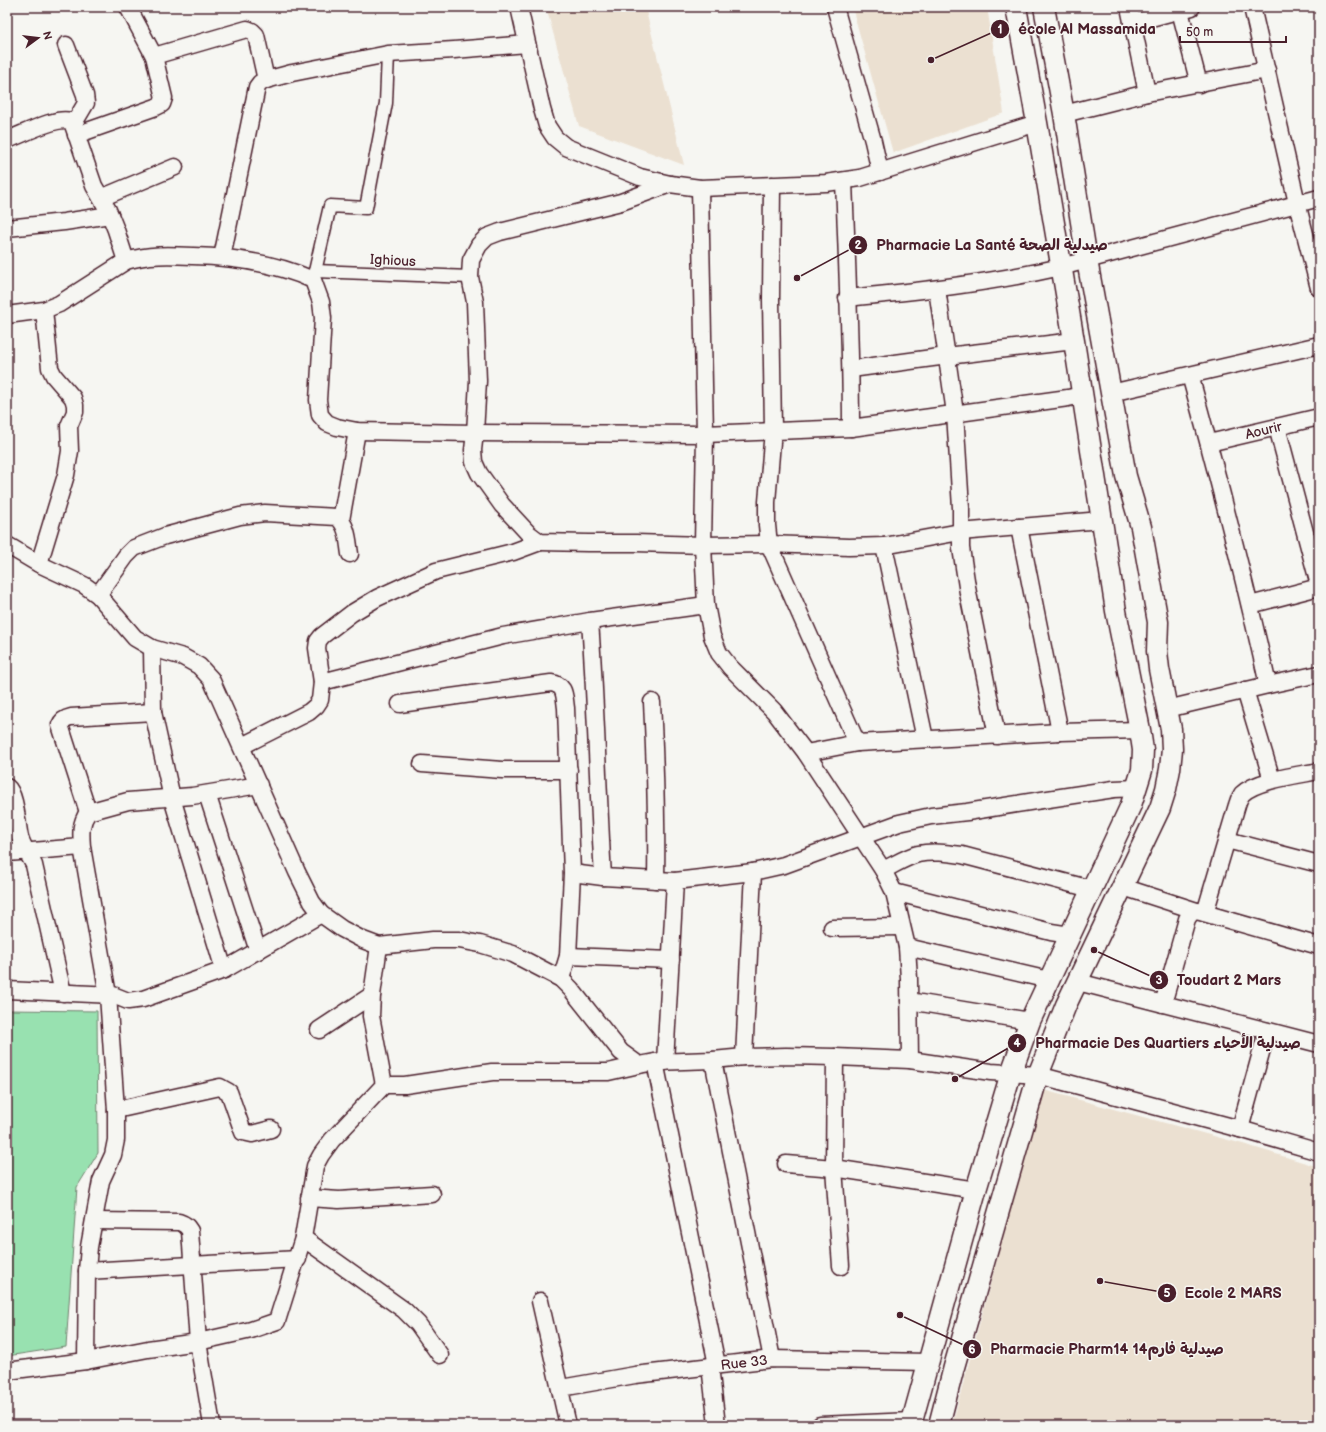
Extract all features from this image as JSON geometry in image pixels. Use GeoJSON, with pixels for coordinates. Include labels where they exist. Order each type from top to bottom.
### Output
{"type":"FeatureCollection","features":[{"type":"Feature","properties":{"kind":"street"},"geometry":{"type":"LineString","coordinates":[[75,130],[162,104],[164,98],[154,56],[128,7]]}},
{"type":"Feature","properties":{"kind":"street"},"geometry":{"type":"LineString","coordinates":[[519,7],[542,109],[547,126],[555,138],[566,147],[640,177],[670,184],[700,188],[844,181],[880,172],[1037,123]]}},
{"type":"Feature","properties":{"kind":"street"},"geometry":{"type":"LineString","coordinates":[[835,7],[873,141],[880,172]]}},
{"type":"Feature","properties":{"kind":"street"},"geometry":{"type":"LineString","coordinates":[[820,1425],[912,1423],[976,1190],[1011,1073],[1030,1021],[1132,805],[1142,770],[1143,750],[1140,730],[1116,611],[1074,341],[1016,7]]}},
{"type":"Feature","properties":{"kind":"street"},"geometry":{"type":"LineString","coordinates":[[939,1425],[956,1359],[1038,1074],[1066,1005],[1160,808],[1166,789],[1172,749],[1168,709],[1159,668],[1157,651],[1158,622],[1156,608],[1141,527],[1126,476],[1087,260],[1064,114],[1044,7]]}},
{"type":"Feature","properties":{"kind":"street"},"geometry":{"type":"LineString","coordinates":[[1129,7],[1147,93]]}},
{"type":"Feature","properties":{"kind":"street"},"geometry":{"type":"LineString","coordinates":[[1252,7],[1297,203],[1319,288]]}},
{"type":"Feature","properties":{"kind":"street"},"geometry":{"type":"LineString","coordinates":[[1132,23],[1183,8],[1199,84]]}},
{"type":"Feature","properties":{"kind":"street"},"geometry":{"type":"LineString","coordinates":[[154,56],[247,29],[256,35],[266,80]]}},
{"type":"Feature","properties":{"kind":"street"},"geometry":{"type":"LineString","coordinates":[[222,257],[256,87],[260,83],[292,73],[388,54],[527,44]]}},
{"type":"Feature","properties":{"kind":"street"},"geometry":{"type":"LineString","coordinates":[[66,45],[85,95],[86,103],[75,130]]}},
{"type":"Feature","properties":{"kind":"street"},"geometry":{"type":"LineString","coordinates":[[388,54],[386,102],[366,208],[330,206],[314,275],[321,302],[323,318],[318,400],[320,415],[327,423],[337,427],[357,431],[705,434],[773,430],[851,428],[1082,396]]}},
{"type":"Feature","properties":{"kind":"street"},"geometry":{"type":"LineString","coordinates":[[1064,114],[1147,93],[1267,70]]}},
{"type":"Feature","properties":{"kind":"street"},"geometry":{"type":"LineString","coordinates":[[7,140],[62,119],[70,121],[75,130],[94,186],[110,215],[126,260]]}},
{"type":"Feature","properties":{"kind":"street"},"geometry":{"type":"LineString","coordinates":[[101,198],[175,167]]}},
{"type":"Feature","properties":{"kind":"street"},"geometry":{"type":"LineString","coordinates":[[844,181],[847,298],[851,369],[851,428]]}},
{"type":"Feature","properties":{"kind":"street"},"geometry":{"type":"LineString","coordinates":[[540,542],[515,520],[502,505],[479,472],[474,462],[472,450],[475,433],[478,381],[475,302],[470,277],[471,260],[479,245],[487,237],[500,232],[621,202],[670,184]]}},
{"type":"Feature","properties":{"kind":"street"},"geometry":{"type":"LineString","coordinates":[[772,185],[771,300],[773,430],[767,502],[768,544],[856,743]]}},
{"type":"Feature","properties":{"kind":"street"},"geometry":{"type":"LineString","coordinates":[[700,188],[705,434],[703,545],[706,605],[712,636],[719,653],[730,667],[774,711],[806,753],[883,870],[894,892],[901,927],[907,947],[910,1060]]}},
{"type":"Feature","properties":{"kind":"street"},"geometry":{"type":"LineString","coordinates":[[847,298],[937,289],[1020,276],[1061,267],[1319,198]]}},
{"type":"Feature","properties":{"kind":"street"},"geometry":{"type":"LineString","coordinates":[[7,228],[110,215]]}},
{"type":"Feature","properties":{"kind":"street"},"geometry":{"type":"LineString","coordinates":[[7,315],[44,310],[59,304],[126,260],[138,257],[163,254],[222,257],[314,275]]}},
{"type":"Feature","properties":{"kind":"street","name":"Ighious"},"geometry":{"type":"LineString","coordinates":[[314,275],[470,277]]}},
{"type":"Feature","properties":{"kind":"street"},"geometry":{"type":"LineString","coordinates":[[937,289],[955,413],[961,508],[960,548],[966,586],[997,736]]}},
{"type":"Feature","properties":{"kind":"street"},"geometry":{"type":"LineString","coordinates":[[39,564],[67,469],[70,451],[69,426],[75,405],[73,398],[54,376],[50,368],[44,310]]}},
{"type":"Feature","properties":{"kind":"street"},"geometry":{"type":"LineString","coordinates":[[851,369],[1074,341]]}},
{"type":"Feature","properties":{"kind":"street"},"geometry":{"type":"LineString","coordinates":[[1111,394],[1319,345]]}},
{"type":"Feature","properties":{"kind":"street"},"geometry":{"type":"LineString","coordinates":[[1190,375],[1250,605],[1268,685]]}},
{"type":"Feature","properties":{"kind":"street","name":"Aourir"},"geometry":{"type":"LineString","coordinates":[[1208,443],[1319,417]]}},
{"type":"Feature","properties":{"kind":"street"},"geometry":{"type":"LineString","coordinates":[[1250,605],[1319,586],[1277,427]]}},
{"type":"Feature","properties":{"kind":"street"},"geometry":{"type":"LineString","coordinates":[[341,520],[357,431]]}},
{"type":"Feature","properties":{"kind":"street"},"geometry":{"type":"LineString","coordinates":[[98,595],[126,556],[134,548],[165,536],[240,516],[265,513],[337,518],[341,520],[345,526],[350,554]]}},
{"type":"Feature","properties":{"kind":"street"},"geometry":{"type":"LineString","coordinates":[[242,746],[309,712],[316,706],[320,700],[322,682],[317,648],[318,641],[322,636],[352,614],[377,598],[436,571],[513,552],[540,542],[703,545],[768,544],[849,547],[884,546],[960,532],[1101,520]]}},
{"type":"Feature","properties":{"kind":"street"},"geometry":{"type":"LineString","coordinates":[[1019,527],[1060,732]]}},
{"type":"Feature","properties":{"kind":"street"},"geometry":{"type":"LineString","coordinates":[[7,544],[39,564],[72,579],[98,595],[135,638],[152,648],[183,658],[199,666],[211,679],[297,872],[312,902],[322,914],[342,929],[379,946],[433,940],[459,940],[480,944],[513,954],[561,979],[571,989],[620,1052],[639,1065]]}},
{"type":"Feature","properties":{"kind":"street"},"geometry":{"type":"LineString","coordinates":[[884,546],[925,739]]}},
{"type":"Feature","properties":{"kind":"street"},"geometry":{"type":"LineString","coordinates":[[322,682],[503,636],[590,621],[706,605]]}},
{"type":"Feature","properties":{"kind":"street"},"geometry":{"type":"LineString","coordinates":[[590,621],[603,877]]}},
{"type":"Feature","properties":{"kind":"street"},"geometry":{"type":"LineString","coordinates":[[152,648],[153,712],[172,798],[224,970]]}},
{"type":"Feature","properties":{"kind":"street"},"geometry":{"type":"LineString","coordinates":[[1168,709],[1319,674]]}},
{"type":"Feature","properties":{"kind":"street"},"geometry":{"type":"LineString","coordinates":[[400,704],[551,683],[561,686],[564,693],[566,708],[572,873],[568,956],[561,979]]}},
{"type":"Feature","properties":{"kind":"street"},"geometry":{"type":"LineString","coordinates":[[1245,690],[1272,780]]}},
{"type":"Feature","properties":{"kind":"street"},"geometry":{"type":"LineString","coordinates":[[652,702],[656,806],[656,880]]}},
{"type":"Feature","properties":{"kind":"street"},"geometry":{"type":"LineString","coordinates":[[88,812],[60,725],[61,722],[71,716],[153,712]]}},
{"type":"Feature","properties":{"kind":"street"},"geometry":{"type":"LineString","coordinates":[[806,753],[856,743],[1060,732],[1140,730]]}},
{"type":"Feature","properties":{"kind":"street"},"geometry":{"type":"LineString","coordinates":[[422,764],[502,770],[569,770]]}},
{"type":"Feature","properties":{"kind":"street"},"geometry":{"type":"LineString","coordinates":[[1201,912],[1227,840],[1241,795],[1250,788],[1272,780],[1319,771]]}},
{"type":"Feature","properties":{"kind":"street"},"geometry":{"type":"LineString","coordinates":[[86,1361],[87,1271],[101,1181],[114,1155],[116,1140],[116,1110],[108,995],[82,847],[81,833],[83,820],[88,812],[128,801],[207,794],[259,785]]}},
{"type":"Feature","properties":{"kind":"street"},"geometry":{"type":"LineString","coordinates":[[7,787],[10,789],[12,796],[20,838],[32,861],[37,877],[63,993]]}},
{"type":"Feature","properties":{"kind":"street"},"geometry":{"type":"LineString","coordinates":[[572,873],[603,877],[675,881],[753,872],[784,865],[899,823],[931,816],[1114,789],[1137,788]]}},
{"type":"Feature","properties":{"kind":"street"},"geometry":{"type":"LineString","coordinates":[[207,794],[258,951]]}},
{"type":"Feature","properties":{"kind":"street"},"geometry":{"type":"LineString","coordinates":[[1227,840],[1319,864]]}},
{"type":"Feature","properties":{"kind":"street"},"geometry":{"type":"LineString","coordinates":[[7,853],[82,847]]}},
{"type":"Feature","properties":{"kind":"street"},"geometry":{"type":"LineString","coordinates":[[883,870],[916,854],[928,852],[943,853],[962,855],[1091,890]]}},
{"type":"Feature","properties":{"kind":"street"},"geometry":{"type":"LineString","coordinates":[[744,1057],[753,872]]}},
{"type":"Feature","properties":{"kind":"street"},"geometry":{"type":"LineString","coordinates":[[675,881],[671,960],[660,1062],[713,1366],[717,1425]]}},
{"type":"Feature","properties":{"kind":"street"},"geometry":{"type":"LineString","coordinates":[[1123,887],[1201,912],[1319,946]]}},
{"type":"Feature","properties":{"kind":"street"},"geometry":{"type":"LineString","coordinates":[[894,892],[1050,932],[1070,935]]}},
{"type":"Feature","properties":{"kind":"street"},"geometry":{"type":"LineString","coordinates":[[1163,1004],[1187,919],[1191,913],[1201,912]]}},
{"type":"Feature","properties":{"kind":"street"},"geometry":{"type":"LineString","coordinates":[[7,989],[108,995],[116,996],[128,1001],[143,999],[224,970],[322,914]]}},
{"type":"Feature","properties":{"kind":"street"},"geometry":{"type":"LineString","coordinates":[[832,928],[901,927]]}},
{"type":"Feature","properties":{"kind":"street"},"geometry":{"type":"LineString","coordinates":[[379,946],[372,995],[371,1016],[384,1085]]}},
{"type":"Feature","properties":{"kind":"street"},"geometry":{"type":"LineString","coordinates":[[907,947],[1049,980]]}},
{"type":"Feature","properties":{"kind":"street"},"geometry":{"type":"LineString","coordinates":[[568,956],[671,960]]}},
{"type":"Feature","properties":{"kind":"street"},"geometry":{"type":"LineString","coordinates":[[1078,982],[1319,1044]]}},
{"type":"Feature","properties":{"kind":"street"},"geometry":{"type":"LineString","coordinates":[[319,1030],[372,995]]}},
{"type":"Feature","properties":{"kind":"street"},"geometry":{"type":"LineString","coordinates":[[909,1001],[1030,1021]]}},
{"type":"Feature","properties":{"kind":"street"},"geometry":{"type":"LineString","coordinates":[[1240,1129],[1267,1031]]}},
{"type":"Feature","properties":{"kind":"street"},"geometry":{"type":"LineString","coordinates":[[7,1372],[86,1361],[148,1349],[198,1342],[251,1330],[277,1321],[298,1259],[315,1166],[332,1140],[384,1085],[405,1085],[492,1072],[608,1072],[660,1062],[744,1057],[786,1056],[910,1060],[1011,1073],[1038,1074],[1319,1152]]}},
{"type":"Feature","properties":{"kind":"street"},"geometry":{"type":"LineString","coordinates":[[835,1057],[834,1168],[841,1266]]}},
{"type":"Feature","properties":{"kind":"street"},"geometry":{"type":"LineString","coordinates":[[713,1060],[772,1359]]}},
{"type":"Feature","properties":{"kind":"street"},"geometry":{"type":"LineString","coordinates":[[116,1110],[220,1087],[229,1092],[243,1132],[252,1134],[271,1129]]}},
{"type":"Feature","properties":{"kind":"street"},"geometry":{"type":"LineString","coordinates":[[786,1164],[834,1168],[976,1190]]}},
{"type":"Feature","properties":{"kind":"street"},"geometry":{"type":"LineString","coordinates":[[310,1198],[339,1200],[432,1194]]}},
{"type":"Feature","properties":{"kind":"street"},"geometry":{"type":"LineString","coordinates":[[94,1221],[179,1222],[184,1223],[190,1232],[198,1342],[212,1425]]}},
{"type":"Feature","properties":{"kind":"street"},"geometry":{"type":"LineString","coordinates":[[303,1238],[404,1310],[418,1324],[440,1356]]}},
{"type":"Feature","properties":{"kind":"street"},"geometry":{"type":"LineString","coordinates":[[87,1271],[298,1259]]}},
{"type":"Feature","properties":{"kind":"street"},"geometry":{"type":"LineString","coordinates":[[540,1301],[561,1388],[568,1425]]}},
{"type":"Feature","properties":{"kind":"street","name":"Rue 33"},"geometry":{"type":"LineString","coordinates":[[561,1388],[635,1375],[772,1359],[928,1362]]}},
{"type":"Feature","properties":{"kind":"shaded area"},"geometry":{"type":"Polygon","coordinates":[[[546,7],[645,7],[684,165],[579,126],[546,7]]]}},
{"type":"Feature","properties":{"kind":"shaded area"},"geometry":{"type":"Polygon","coordinates":[[[852,7],[987,7],[1004,113],[893,153],[852,7]]]}},
{"type":"Feature","properties":{"kind":"shaded area"},"geometry":{"type":"Polygon","coordinates":[[[1043,1090],[1243,1144],[1319,1167],[1319,1425],[952,1425],[1043,1090]]]}},
{"type":"Feature","properties":{"kind":"green space"},"geometry":{"type":"Polygon","coordinates":[[[7,1010],[97,1011],[98,1153],[77,1187],[66,1347],[7,1356],[7,1010]]]}},
{"type":"Feature","properties":{"kind":"place","name":"école Al Massamida"},"geometry":{"type":"Point","coordinates":[931,60]}},
{"type":"Feature","properties":{"kind":"place","name":"Pharmacie La Santé صيدلية الصحة"},"geometry":{"type":"Point","coordinates":[797,278]}},
{"type":"Feature","properties":{"kind":"place","name":"Toudart 2 Mars"},"geometry":{"type":"Point","coordinates":[1094,950]}},
{"type":"Feature","properties":{"kind":"place","name":"Pharmacie Des Quartiers صيدلية الأحياء"},"geometry":{"type":"Point","coordinates":[955,1079]}},
{"type":"Feature","properties":{"kind":"place","name":"Ecole 2 MARS"},"geometry":{"type":"Point","coordinates":[1100,1281]}},
{"type":"Feature","properties":{"kind":"place","name":"Pharmacie Pharm14 صيدلية فارم14"},"geometry":{"type":"Point","coordinates":[900,1315]}}]}
